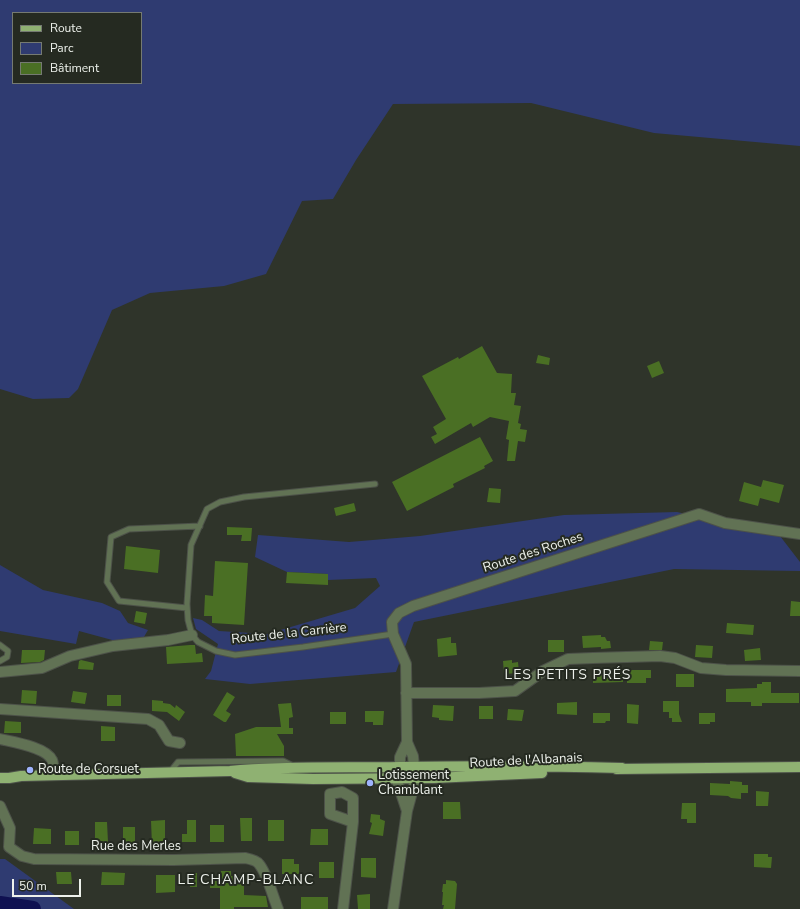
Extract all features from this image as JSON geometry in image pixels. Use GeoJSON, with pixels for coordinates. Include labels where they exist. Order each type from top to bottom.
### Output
{"type":"FeatureCollection","features":[{"type":"Feature","properties":{"kind":"main road"},"geometry":{"type":"LineString","coordinates":[[409,773],[465,767],[572,766],[622,768]]}},
{"type":"Feature","properties":{"kind":"main road","name":"Route de l'Albanais"},"geometry":{"type":"LineString","coordinates":[[0,778],[21,776],[296,768],[409,773],[622,768],[800,767]]}},
{"type":"Feature","properties":{"kind":"main road","name":"Route de l'Albanais"},"geometry":{"type":"LineString","coordinates":[[230,771],[248,777],[347,779],[396,778],[409,773]]}},
{"type":"Feature","properties":{"kind":"main road","name":"Route de l'Albanais"},"geometry":{"type":"LineString","coordinates":[[0,772],[10,772],[21,776]]}},
{"type":"Feature","properties":{"kind":"street","name":"Route des Roches"},"geometry":{"type":"LineString","coordinates":[[393,634],[392,622],[399,613],[413,606],[699,514],[725,523],[800,534]]}},
{"type":"Feature","properties":{"kind":"street"},"geometry":{"type":"LineString","coordinates":[[393,634],[406,664],[407,742],[413,756],[409,773],[407,810],[393,909]]}},
{"type":"Feature","properties":{"kind":"street"},"geometry":{"type":"LineString","coordinates":[[0,672],[42,668],[70,656],[113,646],[168,640],[192,635]]}},
{"type":"Feature","properties":{"kind":"street"},"geometry":{"type":"LineString","coordinates":[[406,693],[479,693],[515,691],[544,671],[568,659],[660,656],[675,658],[701,668],[726,670],[800,670]]}},
{"type":"Feature","properties":{"kind":"street"},"geometry":{"type":"LineString","coordinates":[[0,709],[148,718],[159,725],[169,741],[180,743]]}},
{"type":"Feature","properties":{"kind":"street"},"geometry":{"type":"LineString","coordinates":[[0,739],[30,746],[49,755],[53,761],[53,775]]}},
{"type":"Feature","properties":{"kind":"street"},"geometry":{"type":"LineString","coordinates":[[347,779],[362,774],[409,773]]}},
{"type":"Feature","properties":{"kind":"street"},"geometry":{"type":"LineString","coordinates":[[396,778],[407,810]]}},
{"type":"Feature","properties":{"kind":"street","name":"Rue des Merles"},"geometry":{"type":"LineString","coordinates":[[0,806],[10,828],[9,847],[22,856],[34,860],[174,860],[245,858],[258,863],[263,870],[278,909]]}},
{"type":"Feature","properties":{"kind":"street"},"geometry":{"type":"LineString","coordinates":[[343,909],[353,822]]}},
{"type":"Feature","properties":{"kind":"lane"},"geometry":{"type":"LineString","coordinates":[[192,635],[188,620],[187,608],[191,545],[207,509],[220,502],[244,497],[375,484]]}},
{"type":"Feature","properties":{"kind":"lane"},"geometry":{"type":"LineString","coordinates":[[187,608],[119,601],[107,582],[111,537],[129,529],[200,526]]}},
{"type":"Feature","properties":{"kind":"lane","name":"Route de la Carrière"},"geometry":{"type":"LineString","coordinates":[[192,635],[198,642],[216,651],[235,655],[393,634]]}},
{"type":"Feature","properties":{"kind":"lane"},"geometry":{"type":"LineString","coordinates":[[0,644],[8,650],[7,657],[0,661]]}},
{"type":"Feature","properties":{"kind":"lane"},"geometry":{"type":"LineString","coordinates":[[170,772],[178,762],[283,761],[296,768]]}},
{"type":"Feature","properties":{"kind":"green space"},"geometry":{"type":"Polygon","coordinates":[[[0,0],[800,0],[800,146],[654,133],[531,103],[393,104],[356,160],[333,199],[302,201],[266,274],[224,286],[150,293],[112,310],[78,389],[69,398],[33,399],[0,389],[0,0]]]}},
{"type":"Feature","properties":{"kind":"green space"},"geometry":{"type":"Polygon","coordinates":[[[677,512],[780,536],[800,562],[800,571],[674,569],[414,622],[396,672],[250,684],[205,679],[211,671],[218,644],[196,629],[193,618],[202,620],[219,631],[267,634],[355,608],[380,586],[376,578],[328,580],[328,574],[287,572],[255,557],[258,535],[349,542],[420,536],[564,515],[677,512]]]}},
{"type":"Feature","properties":{"kind":"green space"},"geometry":{"type":"Polygon","coordinates":[[[0,565],[43,590],[102,603],[120,611],[128,623],[148,630],[138,647],[79,631],[76,644],[0,631],[0,565]]]}},
{"type":"Feature","properties":{"kind":"green space"},"geometry":{"type":"Polygon","coordinates":[[[0,859],[5,859],[74,909],[0,909],[0,859]]]}},
{"type":"Feature","properties":{"kind":"building"},"geometry":{"type":"Polygon","coordinates":[[[482,346],[497,373],[512,374],[511,393],[516,393],[514,405],[521,406],[518,423],[521,424],[520,429],[527,430],[525,442],[518,441],[515,461],[507,461],[509,440],[506,439],[509,421],[490,417],[473,427],[471,423],[435,444],[431,437],[437,434],[433,427],[446,419],[422,376],[458,357],[459,359],[482,346]]]}},
{"type":"Feature","properties":{"kind":"building"},"geometry":{"type":"Polygon","coordinates":[[[538,355],[550,358],[549,365],[536,363],[538,355]]]}},
{"type":"Feature","properties":{"kind":"building"},"geometry":{"type":"Polygon","coordinates":[[[659,361],[664,373],[652,378],[647,366],[659,361]]]}},
{"type":"Feature","properties":{"kind":"building"},"geometry":{"type":"Polygon","coordinates":[[[480,437],[493,461],[484,466],[485,468],[453,484],[454,487],[407,511],[392,482],[480,437]]]}},
{"type":"Feature","properties":{"kind":"building"},"geometry":{"type":"Polygon","coordinates":[[[763,480],[784,485],[779,503],[760,498],[758,506],[739,501],[744,482],[761,487],[763,480]]]}},
{"type":"Feature","properties":{"kind":"building"},"geometry":{"type":"Polygon","coordinates":[[[489,488],[501,489],[500,503],[487,502],[489,488]]]}},
{"type":"Feature","properties":{"kind":"building"},"geometry":{"type":"Polygon","coordinates":[[[354,503],[356,511],[336,516],[334,508],[354,503]]]}},
{"type":"Feature","properties":{"kind":"building"},"geometry":{"type":"Polygon","coordinates":[[[227,527],[252,528],[251,541],[241,541],[242,535],[227,535],[227,527]]]}},
{"type":"Feature","properties":{"kind":"building"},"geometry":{"type":"Polygon","coordinates":[[[126,546],[160,550],[158,573],[124,569],[126,546]]]}},
{"type":"Feature","properties":{"kind":"building"},"geometry":{"type":"Polygon","coordinates":[[[215,561],[248,563],[244,625],[212,623],[212,616],[204,616],[205,595],[213,596],[215,561]]]}},
{"type":"Feature","properties":{"kind":"building"},"geometry":{"type":"Polygon","coordinates":[[[287,572],[328,574],[328,585],[286,583],[287,572]]]}},
{"type":"Feature","properties":{"kind":"building"},"geometry":{"type":"Polygon","coordinates":[[[791,601],[800,602],[800,616],[790,616],[791,601]]]}},
{"type":"Feature","properties":{"kind":"building"},"geometry":{"type":"Polygon","coordinates":[[[136,611],[147,613],[145,624],[134,622],[136,611]]]}},
{"type":"Feature","properties":{"kind":"building"},"geometry":{"type":"Polygon","coordinates":[[[727,623],[754,625],[753,635],[726,633],[727,623]]]}},
{"type":"Feature","properties":{"kind":"building"},"geometry":{"type":"Polygon","coordinates":[[[601,635],[601,637],[605,637],[607,641],[610,641],[611,648],[583,648],[582,636],[601,635]]]}},
{"type":"Feature","properties":{"kind":"building"},"geometry":{"type":"Polygon","coordinates":[[[451,637],[451,643],[456,643],[457,655],[438,657],[437,639],[451,637]]]}},
{"type":"Feature","properties":{"kind":"building"},"geometry":{"type":"Polygon","coordinates":[[[548,640],[564,640],[564,652],[548,652],[548,640]]]}},
{"type":"Feature","properties":{"kind":"building"},"geometry":{"type":"Polygon","coordinates":[[[650,641],[663,642],[662,650],[649,650],[650,641]]]}},
{"type":"Feature","properties":{"kind":"building"},"geometry":{"type":"Polygon","coordinates":[[[195,645],[196,654],[202,653],[203,662],[167,664],[166,647],[195,645]]]}},
{"type":"Feature","properties":{"kind":"building"},"geometry":{"type":"Polygon","coordinates":[[[696,645],[713,646],[712,658],[695,657],[696,645]]]}},
{"type":"Feature","properties":{"kind":"building"},"geometry":{"type":"Polygon","coordinates":[[[760,648],[761,660],[745,661],[744,650],[760,648]]]}},
{"type":"Feature","properties":{"kind":"building"},"geometry":{"type":"Polygon","coordinates":[[[22,650],[45,650],[44,660],[40,662],[21,663],[22,650]]]}},
{"type":"Feature","properties":{"kind":"building"},"geometry":{"type":"Polygon","coordinates":[[[81,660],[94,663],[93,670],[78,669],[79,661],[81,660]]]}},
{"type":"Feature","properties":{"kind":"building"},"geometry":{"type":"Polygon","coordinates":[[[512,660],[512,663],[518,662],[519,673],[504,674],[503,661],[512,660]]]}},
{"type":"Feature","properties":{"kind":"building"},"geometry":{"type":"Polygon","coordinates":[[[627,670],[651,670],[651,678],[646,678],[646,683],[627,683],[627,670]]]}},
{"type":"Feature","properties":{"kind":"building"},"geometry":{"type":"Polygon","coordinates":[[[606,672],[607,676],[623,675],[623,682],[593,683],[593,673],[606,672]]]}},
{"type":"Feature","properties":{"kind":"building"},"geometry":{"type":"Polygon","coordinates":[[[676,674],[694,674],[694,687],[676,687],[676,674]]]}},
{"type":"Feature","properties":{"kind":"building"},"geometry":{"type":"Polygon","coordinates":[[[762,682],[771,682],[771,693],[799,693],[799,703],[762,703],[762,706],[751,706],[751,702],[726,702],[726,689],[757,688],[757,684],[762,684],[762,682]]]}},
{"type":"Feature","properties":{"kind":"building"},"geometry":{"type":"Polygon","coordinates":[[[22,690],[37,691],[36,704],[21,703],[22,690]]]}},
{"type":"Feature","properties":{"kind":"building"},"geometry":{"type":"Polygon","coordinates":[[[73,691],[87,693],[85,704],[71,702],[73,691]]]}},
{"type":"Feature","properties":{"kind":"building"},"geometry":{"type":"Polygon","coordinates":[[[227,692],[235,697],[226,711],[231,714],[226,722],[224,722],[213,715],[227,692]]]}},
{"type":"Feature","properties":{"kind":"building"},"geometry":{"type":"Polygon","coordinates":[[[107,695],[121,695],[121,706],[107,706],[107,695]]]}},
{"type":"Feature","properties":{"kind":"building"},"geometry":{"type":"Polygon","coordinates":[[[152,700],[163,701],[163,703],[170,704],[175,708],[176,705],[185,712],[179,721],[167,712],[152,711],[152,700]]]}},
{"type":"Feature","properties":{"kind":"building"},"geometry":{"type":"Polygon","coordinates":[[[663,701],[679,701],[679,714],[682,722],[672,722],[672,718],[669,718],[669,712],[663,712],[663,701]]]}},
{"type":"Feature","properties":{"kind":"building"},"geometry":{"type":"Polygon","coordinates":[[[577,702],[577,715],[557,714],[557,703],[577,702]]]}},
{"type":"Feature","properties":{"kind":"building"},"geometry":{"type":"Polygon","coordinates":[[[291,703],[293,717],[289,718],[289,728],[293,728],[293,734],[277,734],[284,746],[284,756],[236,756],[235,734],[256,727],[281,727],[278,704],[291,703]]]}},
{"type":"Feature","properties":{"kind":"building"},"geometry":{"type":"Polygon","coordinates":[[[627,704],[639,705],[638,724],[627,723],[627,704]]]}},
{"type":"Feature","properties":{"kind":"building"},"geometry":{"type":"Polygon","coordinates":[[[433,705],[454,706],[453,721],[439,720],[439,718],[432,717],[433,705]]]}},
{"type":"Feature","properties":{"kind":"building"},"geometry":{"type":"Polygon","coordinates":[[[479,706],[493,706],[493,719],[479,719],[479,706]]]}},
{"type":"Feature","properties":{"kind":"building"},"geometry":{"type":"Polygon","coordinates":[[[508,709],[524,710],[522,721],[507,720],[508,709]]]}},
{"type":"Feature","properties":{"kind":"building"},"geometry":{"type":"Polygon","coordinates":[[[365,711],[384,711],[383,725],[373,725],[373,722],[365,722],[365,711]]]}},
{"type":"Feature","properties":{"kind":"building"},"geometry":{"type":"Polygon","coordinates":[[[330,712],[346,712],[346,724],[330,724],[330,712]]]}},
{"type":"Feature","properties":{"kind":"building"},"geometry":{"type":"Polygon","coordinates":[[[593,713],[610,713],[610,721],[606,721],[605,723],[593,723],[593,713]]]}},
{"type":"Feature","properties":{"kind":"building"},"geometry":{"type":"Polygon","coordinates":[[[699,713],[715,713],[715,722],[710,722],[710,724],[699,724],[699,713]]]}},
{"type":"Feature","properties":{"kind":"building"},"geometry":{"type":"Polygon","coordinates":[[[5,721],[21,722],[21,733],[4,733],[5,721]]]}},
{"type":"Feature","properties":{"kind":"building"},"geometry":{"type":"Polygon","coordinates":[[[101,726],[115,727],[115,741],[101,741],[101,726]]]}},
{"type":"Feature","properties":{"kind":"building"},"geometry":{"type":"Polygon","coordinates":[[[730,781],[742,782],[742,785],[748,785],[748,793],[741,793],[741,799],[731,798],[728,796],[710,795],[710,783],[730,784],[730,781]]]}},
{"type":"Feature","properties":{"kind":"building"},"geometry":{"type":"Polygon","coordinates":[[[756,791],[769,792],[768,806],[756,806],[756,791]]]}},
{"type":"Feature","properties":{"kind":"building"},"geometry":{"type":"Polygon","coordinates":[[[443,802],[460,802],[461,819],[443,819],[443,802]]]}},
{"type":"Feature","properties":{"kind":"building"},"geometry":{"type":"Polygon","coordinates":[[[682,803],[696,803],[696,823],[687,823],[687,819],[681,819],[682,803]]]}},
{"type":"Feature","properties":{"kind":"building"},"geometry":{"type":"Polygon","coordinates":[[[371,814],[380,815],[380,819],[385,821],[383,836],[369,834],[372,823],[370,822],[371,814]]]}},
{"type":"Feature","properties":{"kind":"building"},"geometry":{"type":"Polygon","coordinates":[[[240,818],[252,818],[252,841],[241,841],[240,818]]]}},
{"type":"Feature","properties":{"kind":"building"},"geometry":{"type":"Polygon","coordinates":[[[165,820],[165,845],[152,845],[151,821],[165,820]]]}},
{"type":"Feature","properties":{"kind":"building"},"geometry":{"type":"Polygon","coordinates":[[[187,820],[196,820],[196,842],[182,842],[182,834],[187,834],[187,820]]]}},
{"type":"Feature","properties":{"kind":"building"},"geometry":{"type":"Polygon","coordinates":[[[268,820],[284,820],[284,841],[268,841],[268,820]]]}},
{"type":"Feature","properties":{"kind":"building"},"geometry":{"type":"Polygon","coordinates":[[[95,822],[107,822],[108,842],[95,841],[95,822]]]}},
{"type":"Feature","properties":{"kind":"building"},"geometry":{"type":"Polygon","coordinates":[[[210,825],[224,825],[224,842],[210,842],[210,825]]]}},
{"type":"Feature","properties":{"kind":"building"},"geometry":{"type":"Polygon","coordinates":[[[123,827],[135,827],[135,844],[123,844],[123,827]]]}},
{"type":"Feature","properties":{"kind":"building"},"geometry":{"type":"Polygon","coordinates":[[[34,828],[51,829],[51,844],[33,844],[34,828]]]}},
{"type":"Feature","properties":{"kind":"building"},"geometry":{"type":"Polygon","coordinates":[[[311,829],[328,829],[328,845],[310,845],[311,829]]]}},
{"type":"Feature","properties":{"kind":"building"},"geometry":{"type":"Polygon","coordinates":[[[65,831],[79,831],[79,845],[65,845],[65,831]]]}},
{"type":"Feature","properties":{"kind":"building"},"geometry":{"type":"Polygon","coordinates":[[[754,854],[768,854],[768,857],[772,857],[771,868],[754,867],[754,854]]]}},
{"type":"Feature","properties":{"kind":"building"},"geometry":{"type":"Polygon","coordinates":[[[361,858],[376,858],[376,878],[361,877],[361,858]]]}},
{"type":"Feature","properties":{"kind":"building"},"geometry":{"type":"Polygon","coordinates":[[[282,859],[294,859],[294,864],[299,864],[299,874],[282,874],[282,859]]]}},
{"type":"Feature","properties":{"kind":"building"},"geometry":{"type":"Polygon","coordinates":[[[319,862],[334,862],[334,878],[319,878],[319,862]]]}},
{"type":"Feature","properties":{"kind":"building"},"geometry":{"type":"Polygon","coordinates":[[[221,871],[231,871],[231,876],[244,877],[244,895],[266,896],[268,907],[234,907],[234,909],[220,909],[220,888],[210,888],[210,876],[221,877],[221,871]]]}},
{"type":"Feature","properties":{"kind":"building"},"geometry":{"type":"Polygon","coordinates":[[[56,872],[71,872],[72,884],[57,884],[56,872]]]}},
{"type":"Feature","properties":{"kind":"building"},"geometry":{"type":"Polygon","coordinates":[[[102,872],[125,873],[124,885],[101,885],[102,872]]]}},
{"type":"Feature","properties":{"kind":"building"},"geometry":{"type":"Polygon","coordinates":[[[190,873],[197,873],[197,887],[190,887],[190,873]]]}},
{"type":"Feature","properties":{"kind":"building"},"geometry":{"type":"Polygon","coordinates":[[[156,875],[175,875],[175,892],[156,893],[156,875]]]}},
{"type":"Feature","properties":{"kind":"building"},"geometry":{"type":"Polygon","coordinates":[[[446,880],[455,881],[457,884],[455,909],[443,909],[444,905],[442,905],[442,892],[443,884],[446,884],[446,880]]]}},
{"type":"Feature","properties":{"kind":"building"},"geometry":{"type":"Polygon","coordinates":[[[370,894],[370,909],[358,909],[357,895],[370,894]]]}},
{"type":"Feature","properties":{"kind":"building"},"geometry":{"type":"Polygon","coordinates":[[[301,897],[328,897],[328,909],[301,909],[301,897]]]}},
{"type":"Feature","properties":{"kind":"waterway"},"geometry":{"type":"LineString","coordinates":[[0,904],[33,909]]}},
{"type":"Feature","properties":{"kind":"place","name":"Route de Corsuet"},"geometry":{"type":"Point","coordinates":[30,770]}},
{"type":"Feature","properties":{"kind":"place","name":"Lotissement Chamblant"},"geometry":{"type":"Point","coordinates":[370,783]}},
{"type":"Feature","properties":{"kind":"district","name":"LES PETITS PRÉS"},"geometry":{"type":"Point","coordinates":[568,676]}},
{"type":"Feature","properties":{"kind":"district","name":"LE CHAMP-BLANC"},"geometry":{"type":"Point","coordinates":[246,881]}}]}
